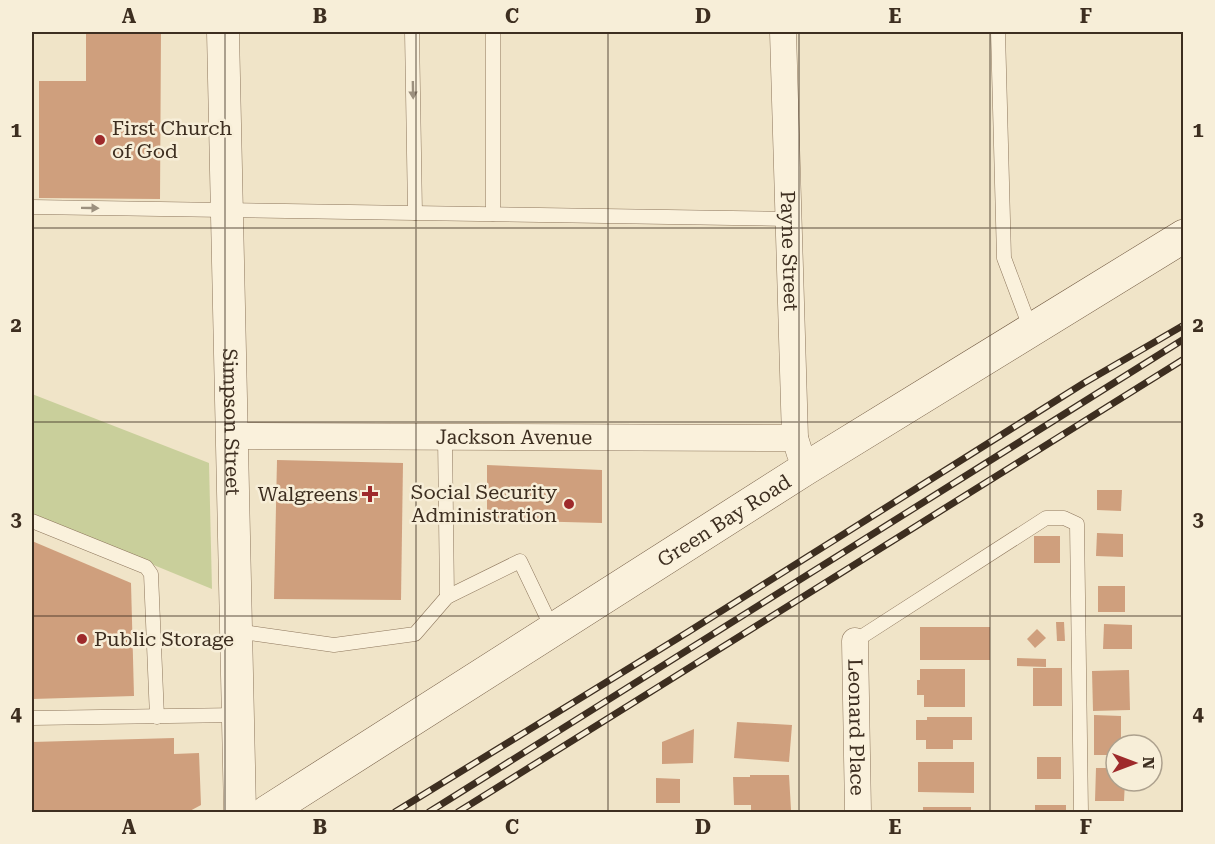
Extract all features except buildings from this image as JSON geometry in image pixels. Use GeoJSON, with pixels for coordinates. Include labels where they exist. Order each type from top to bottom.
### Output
{"type":"FeatureCollection","features":[{"type":"Feature","properties":{"kind":"main road","name":"Green Bay Road"},"geometry":{"type":"LineString","coordinates":[[267,813],[553,630],[800,453],[1031,330],[1184,236]]}},
{"type":"Feature","properties":{"kind":"street","name":"Simpson Street"},"geometry":{"type":"LineString","coordinates":[[223,32],[240,813]]}},
{"type":"Feature","properties":{"kind":"street","name":"Payne Street"},"geometry":{"type":"LineString","coordinates":[[783,32],[800,453]]}},
{"type":"Feature","properties":{"kind":"street","name":"Jackson Avenue"},"geometry":{"type":"LineString","coordinates":[[232,436],[445,437],[800,453]]}},
{"type":"Feature","properties":{"kind":"street","name":"Leonard Place"},"geometry":{"type":"LineString","coordinates":[[855,641],[858,813]]}},
{"type":"Feature","properties":{"kind":"lane"},"geometry":{"type":"LineString","coordinates":[[412,32],[415,213]]}},
{"type":"Feature","properties":{"kind":"lane"},"geometry":{"type":"LineString","coordinates":[[493,32],[493,214]]}},
{"type":"Feature","properties":{"kind":"lane"},"geometry":{"type":"LineString","coordinates":[[998,32],[1004,258],[1031,330]]}},
{"type":"Feature","properties":{"kind":"lane"},"geometry":{"type":"LineString","coordinates":[[32,207],[789,219]]}},
{"type":"Feature","properties":{"kind":"lane"},"geometry":{"type":"LineString","coordinates":[[445,437],[447,597]]}},
{"type":"Feature","properties":{"kind":"lane"},"geometry":{"type":"LineString","coordinates":[[855,641],[1046,518],[1064,518],[1077,524],[1082,813]]}},
{"type":"Feature","properties":{"kind":"lane"},"geometry":{"type":"LineString","coordinates":[[32,521],[150,570],[157,717]]}},
{"type":"Feature","properties":{"kind":"lane"},"geometry":{"type":"LineString","coordinates":[[236,631],[334,645],[415,634],[447,597],[520,561],[553,630]]}},
{"type":"Feature","properties":{"kind":"lane"},"geometry":{"type":"LineString","coordinates":[[32,718],[238,715]]}},
{"type":"Feature","properties":{"kind":"green space"},"geometry":{"type":"Polygon","coordinates":[[[32,394],[209,463],[212,589],[32,515],[32,394]]]}},
{"type":"Feature","properties":{"kind":"railway"},"geometry":{"type":"LineString","coordinates":[[395,812],[688,632],[1084,383],[1184,325]]}},
{"type":"Feature","properties":{"kind":"railway"},"geometry":{"type":"LineString","coordinates":[[429,812],[1184,339]]}},
{"type":"Feature","properties":{"kind":"railway"},"geometry":{"type":"LineString","coordinates":[[458,812],[1184,359]]}},
{"type":"Feature","properties":{"kind":"place","name":"First Church of God"},"geometry":{"type":"Point","coordinates":[100,140]}},
{"type":"Feature","properties":{"kind":"place","name":"Walgreens"},"geometry":{"type":"Point","coordinates":[370,494]}},
{"type":"Feature","properties":{"kind":"place","name":"Social Security Administration"},"geometry":{"type":"Point","coordinates":[569,504]}},
{"type":"Feature","properties":{"kind":"place","name":"Public Storage"},"geometry":{"type":"Point","coordinates":[82,639]}}]}
